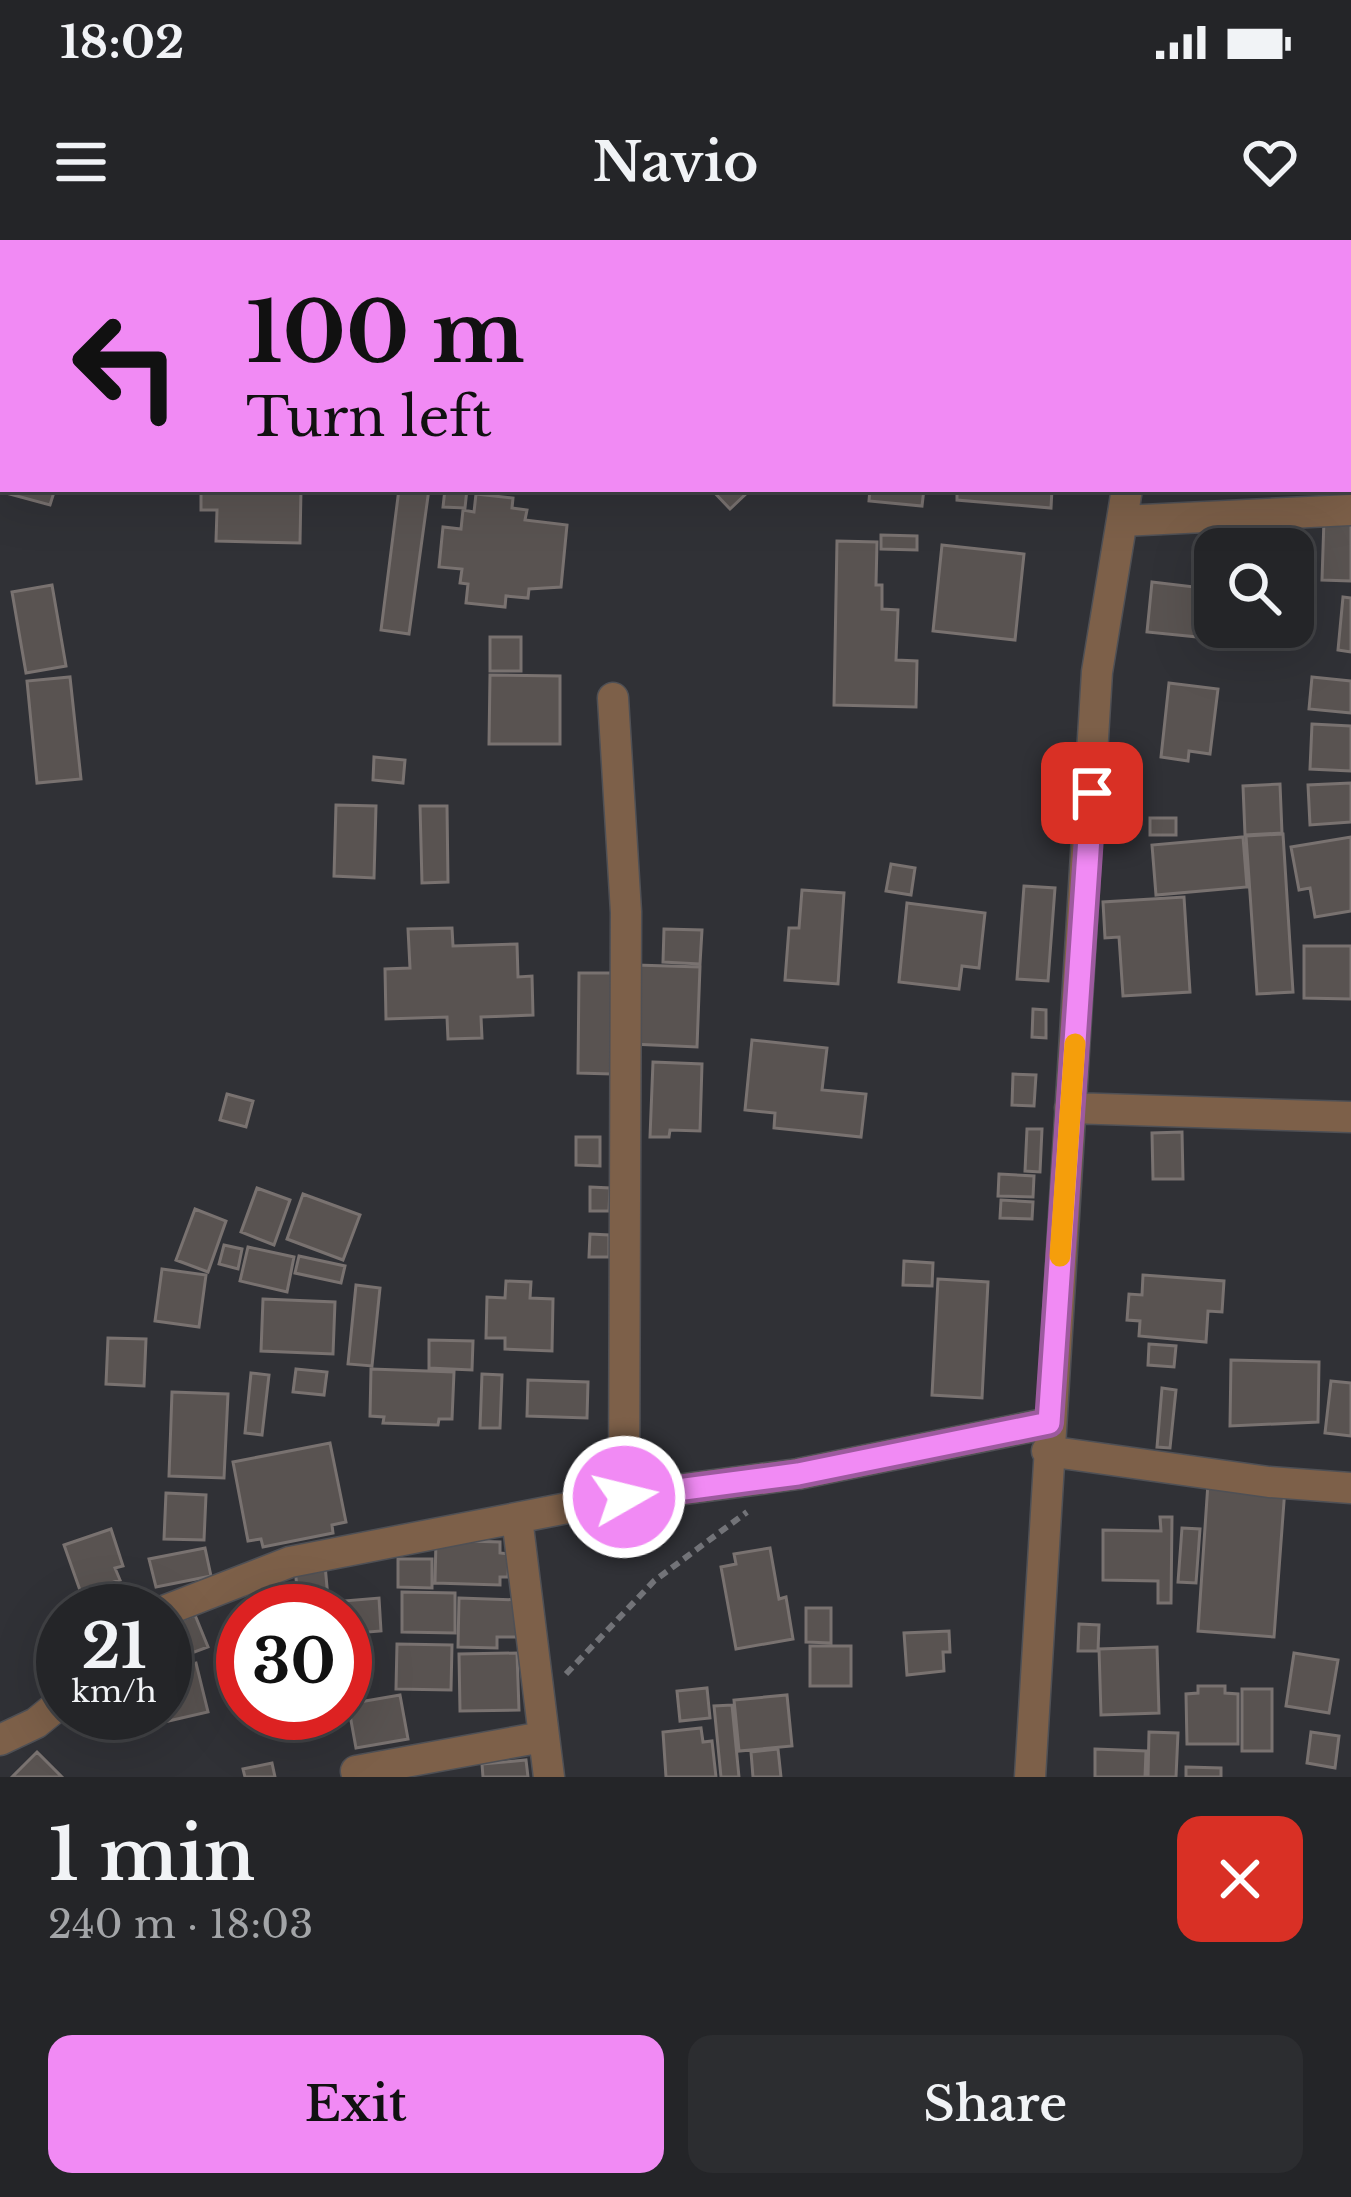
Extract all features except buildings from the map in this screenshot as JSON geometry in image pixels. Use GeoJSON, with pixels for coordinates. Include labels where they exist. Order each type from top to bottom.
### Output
{"type":"FeatureCollection","features":[{"type":"Feature","properties":{"kind":"street"},"geometry":{"type":"LineString","coordinates":[[1030,1777],[1097,672],[1127,492]]}},
{"type":"Feature","properties":{"kind":"street"},"geometry":{"type":"LineString","coordinates":[[1122,521],[1351,510]]}},
{"type":"Feature","properties":{"kind":"street"},"geometry":{"type":"LineString","coordinates":[[613,698],[626,911],[624,1497]]}},
{"type":"Feature","properties":{"kind":"street"},"geometry":{"type":"LineString","coordinates":[[1070,1108],[1351,1117]]}},
{"type":"Feature","properties":{"kind":"street"},"geometry":{"type":"LineString","coordinates":[[192,1600],[290,1562],[624,1497],[1048,1437],[1269,1482],[1351,1488]]}},
{"type":"Feature","properties":{"kind":"street"},"geometry":{"type":"LineString","coordinates":[[517,1518],[549,1777]]}},
{"type":"Feature","properties":{"kind":"street"},"geometry":{"type":"LineString","coordinates":[[0,1740],[36,1724]]}},
{"type":"Feature","properties":{"kind":"street"},"geometry":{"type":"LineString","coordinates":[[356,1772],[469,1766],[541,1724]]}},
{"type":"Feature","properties":{"kind":"path"},"geometry":{"type":"LineString","coordinates":[[541,1724],[565,1675],[654,1581],[798,1474]]}},
{"type":"Feature","properties":{"kind":"slow traffic"},"geometry":{"type":"LineString","coordinates":[[1060,1256],[1075,1044]]}},
{"type":"Feature","properties":{"kind":"route"},"geometry":{"type":"LineString","coordinates":[[624,1497],[798,1474],[1049,1423],[1092,793]]}}]}
